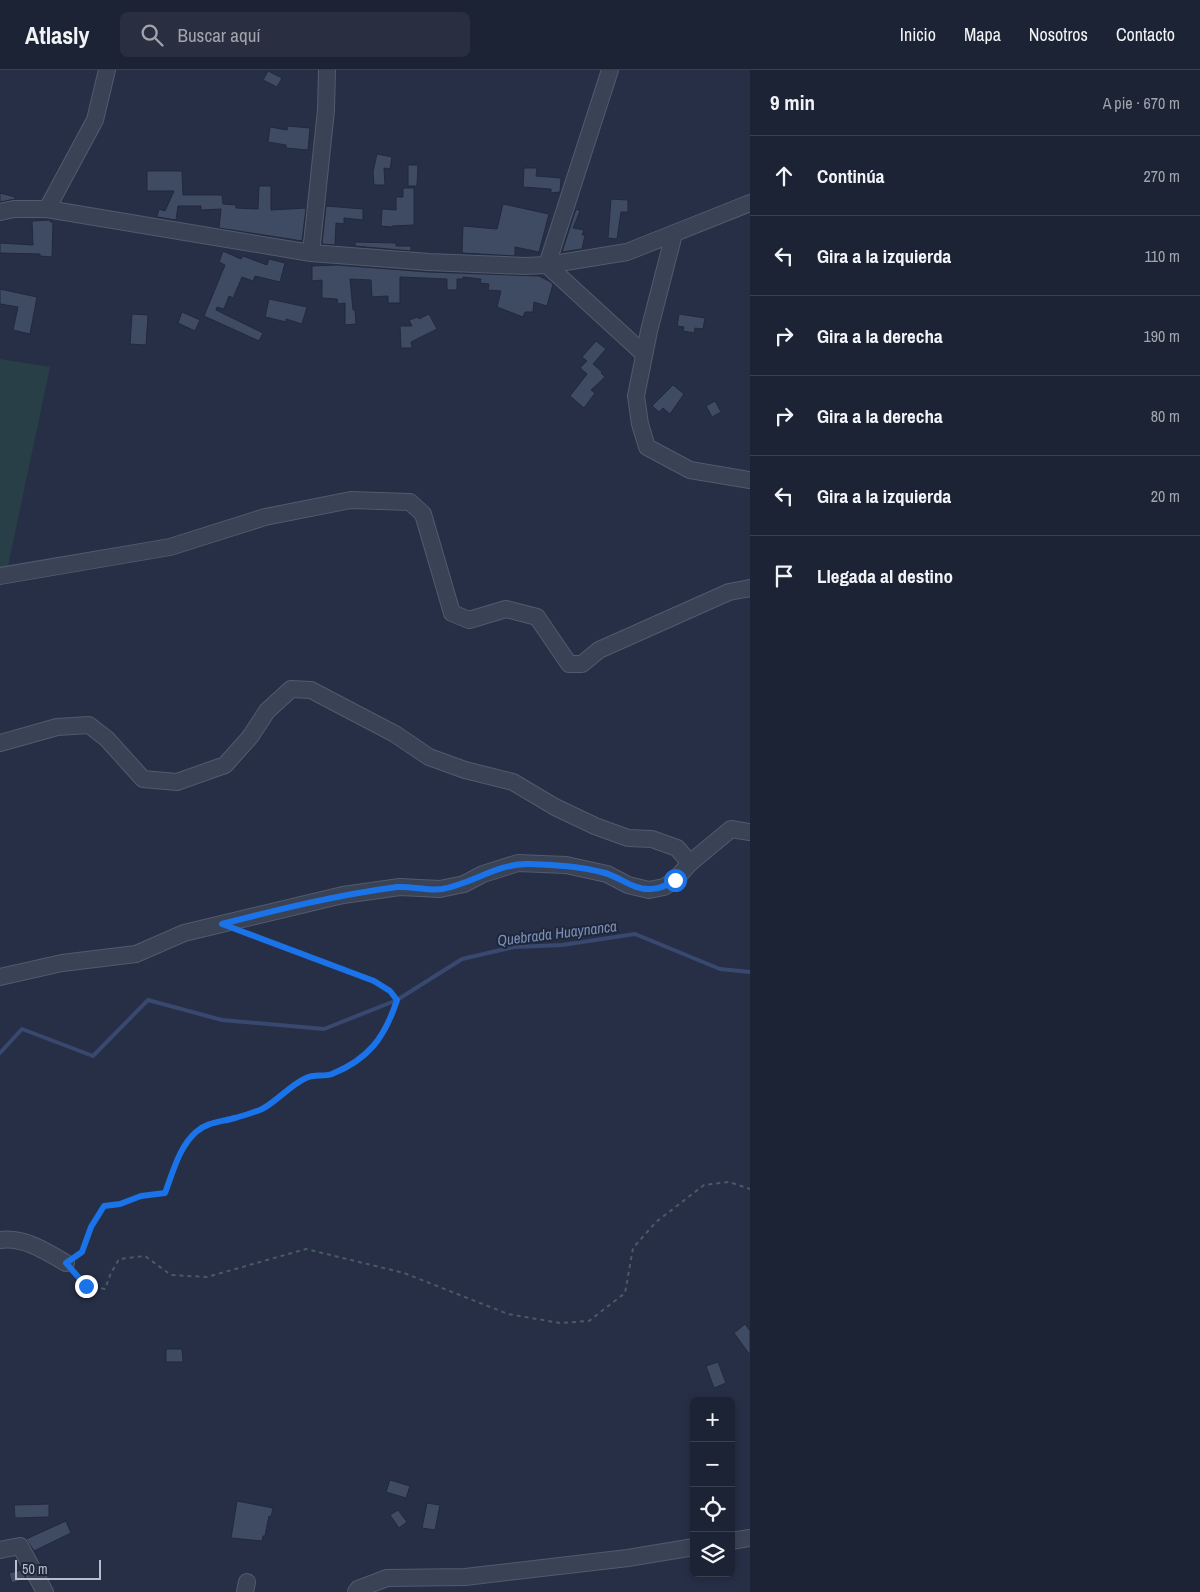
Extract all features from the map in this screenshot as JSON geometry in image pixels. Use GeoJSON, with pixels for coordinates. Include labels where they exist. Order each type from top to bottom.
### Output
{"type":"FeatureCollection","features":[{"type":"Feature","properties":{"kind":"street"},"geometry":{"type":"LineString","coordinates":[[47,209],[95,120],[107,70]]}},
{"type":"Feature","properties":{"kind":"street"},"geometry":{"type":"LineString","coordinates":[[311,253],[326,110],[327,70]]}},
{"type":"Feature","properties":{"kind":"street"},"geometry":{"type":"LineString","coordinates":[[547,265],[610,70]]}},
{"type":"Feature","properties":{"kind":"street"},"geometry":{"type":"LineString","coordinates":[[0,212],[14,209],[47,209],[311,253],[429,262],[525,266],[547,265],[627,252],[750,203]]}},
{"type":"Feature","properties":{"kind":"street"},"geometry":{"type":"LineString","coordinates":[[674,234],[644,354],[636,396],[640,424],[647,447],[690,470],[750,480]]}},
{"type":"Feature","properties":{"kind":"street"},"geometry":{"type":"LineString","coordinates":[[547,265],[644,354]]}},
{"type":"Feature","properties":{"kind":"street"},"geometry":{"type":"LineString","coordinates":[[0,576],[170,547],[265,517],[351,500],[410,502],[423,514],[452,613],[469,620],[506,609],[537,617],[569,664],[582,664],[599,650],[729,592],[750,588]]}},
{"type":"Feature","properties":{"kind":"street"},"geometry":{"type":"LineString","coordinates":[[0,743],[56,727],[89,725],[107,739],[143,779],[177,782],[225,765],[250,737],[267,711],[291,690],[311,690],[395,734],[429,757],[465,770],[513,782],[555,808],[595,826],[628,838],[652,839],[677,848],[690,863]]}},
{"type":"Feature","properties":{"kind":"street"},"geometry":{"type":"LineString","coordinates":[[0,977],[62,963],[136,954],[184,933],[343,895],[400,887],[440,889],[464,884],[484,874],[518,863],[566,865],[607,874],[628,885],[649,890],[664,887],[675,880],[690,863],[731,830],[750,832]]}},
{"type":"Feature","properties":{"kind":"street"},"geometry":{"type":"LineString","coordinates":[[0,1240],[11,1238],[37,1246],[66,1263]]}},
{"type":"Feature","properties":{"kind":"street"},"geometry":{"type":"LineString","coordinates":[[735,1540],[750,1538]]}},
{"type":"Feature","properties":{"kind":"street"},"geometry":{"type":"LineString","coordinates":[[0,1550],[20,1546],[45,1592]]}},
{"type":"Feature","properties":{"kind":"street"},"geometry":{"type":"LineString","coordinates":[[356,1592],[358,1589],[387,1578],[474,1576],[628,1558],[690,1548]]}},
{"type":"Feature","properties":{"kind":"path"},"geometry":{"type":"LineString","coordinates":[[222,924],[374,981],[390,991],[397,1000],[390,1021],[376,1045],[356,1063],[330,1075],[308,1077],[288,1089],[264,1109],[234,1119],[211,1123],[195,1132],[179,1154],[165,1193],[141,1196],[120,1204],[104,1206],[91,1227],[82,1252],[66,1263],[86,1286],[105,1289],[119,1259],[145,1256],[171,1275],[208,1277],[306,1249],[404,1272],[508,1314],[560,1323],[589,1321],[625,1293],[633,1248],[656,1222],[704,1185],[729,1182],[750,1189]]}},
{"type":"Feature","properties":{"kind":"shaded area"},"geometry":{"type":"Polygon","coordinates":[[[0,359],[50,367],[7,571],[0,570],[0,359]]]}},
{"type":"Feature","properties":{"kind":"building"},"geometry":{"type":"Polygon","coordinates":[[[268,71],[282,78],[277,87],[263,80],[268,71]]]}},
{"type":"Feature","properties":{"kind":"building"},"geometry":{"type":"Polygon","coordinates":[[[288,126],[310,128],[308,150],[286,148],[286,145],[268,142],[270,127],[287,130],[288,126]]]}},
{"type":"Feature","properties":{"kind":"building"},"geometry":{"type":"Polygon","coordinates":[[[377,154],[392,157],[390,169],[384,168],[385,185],[374,185],[373,172],[377,154]]]}},
{"type":"Feature","properties":{"kind":"building"},"geometry":{"type":"Polygon","coordinates":[[[408,165],[418,165],[417,186],[408,186],[408,165]]]}},
{"type":"Feature","properties":{"kind":"building"},"geometry":{"type":"Polygon","coordinates":[[[524,168],[537,168],[536,176],[561,178],[560,192],[551,193],[551,189],[523,187],[524,168]]]}},
{"type":"Feature","properties":{"kind":"building"},"geometry":{"type":"Polygon","coordinates":[[[147,171],[182,171],[183,195],[222,195],[223,204],[236,205],[236,208],[258,209],[259,186],[271,186],[271,210],[306,208],[302,241],[219,228],[221,209],[201,210],[201,206],[178,206],[176,220],[157,217],[159,209],[165,211],[174,191],[147,191],[147,171]]]}},
{"type":"Feature","properties":{"kind":"building"},"geometry":{"type":"Polygon","coordinates":[[[403,188],[414,188],[414,225],[381,226],[382,209],[396,210],[396,197],[403,197],[403,188]]]}},
{"type":"Feature","properties":{"kind":"building"},"geometry":{"type":"Polygon","coordinates":[[[0,193],[15,197],[15,199],[0,202],[0,193]]]}},
{"type":"Feature","properties":{"kind":"building"},"geometry":{"type":"Polygon","coordinates":[[[611,199],[628,200],[628,212],[621,212],[617,239],[608,238],[611,199]]]}},
{"type":"Feature","properties":{"kind":"building"},"geometry":{"type":"Polygon","coordinates":[[[503,204],[549,214],[539,252],[515,247],[515,256],[462,253],[463,226],[497,229],[503,204]]]}},
{"type":"Feature","properties":{"kind":"building"},"geometry":{"type":"Polygon","coordinates":[[[326,206],[363,209],[363,220],[344,218],[344,224],[336,223],[335,245],[322,244],[326,206]]]}},
{"type":"Feature","properties":{"kind":"building"},"geometry":{"type":"Polygon","coordinates":[[[576,209],[580,211],[573,228],[584,230],[582,235],[585,235],[582,249],[562,252],[576,209]]]}},
{"type":"Feature","properties":{"kind":"building"},"geometry":{"type":"Polygon","coordinates":[[[50,220],[50,222],[53,222],[52,257],[40,256],[40,254],[0,253],[0,243],[33,245],[32,221],[50,220]]]}},
{"type":"Feature","properties":{"kind":"building"},"geometry":{"type":"Polygon","coordinates":[[[355,242],[396,243],[396,246],[411,246],[411,251],[355,246],[355,242]]]}},
{"type":"Feature","properties":{"kind":"building"},"geometry":{"type":"Polygon","coordinates":[[[223,251],[241,259],[243,256],[267,265],[269,259],[285,263],[280,282],[255,276],[253,281],[242,277],[233,298],[229,296],[224,309],[217,307],[216,310],[263,333],[259,341],[204,316],[225,265],[219,262],[223,251]]]}},
{"type":"Feature","properties":{"kind":"building"},"geometry":{"type":"Polygon","coordinates":[[[337,265],[428,272],[539,276],[553,284],[547,306],[534,302],[533,312],[525,312],[523,317],[497,307],[501,291],[488,290],[489,284],[480,283],[481,279],[463,277],[463,279],[457,279],[457,290],[447,290],[447,279],[400,277],[400,303],[388,303],[388,296],[372,297],[371,280],[350,279],[356,324],[345,325],[345,303],[338,304],[337,299],[322,298],[322,280],[312,281],[312,266],[337,265]]]}},
{"type":"Feature","properties":{"kind":"building"},"geometry":{"type":"Polygon","coordinates":[[[0,289],[37,297],[30,334],[13,330],[18,307],[0,304],[0,289]]]}},
{"type":"Feature","properties":{"kind":"building"},"geometry":{"type":"Polygon","coordinates":[[[269,299],[307,307],[302,324],[286,319],[286,322],[265,317],[269,299]]]}},
{"type":"Feature","properties":{"kind":"building"},"geometry":{"type":"Polygon","coordinates":[[[182,312],[200,320],[195,331],[178,323],[182,312]]]}},
{"type":"Feature","properties":{"kind":"building"},"geometry":{"type":"Polygon","coordinates":[[[132,314],[148,315],[146,345],[130,344],[132,314]]]}},
{"type":"Feature","properties":{"kind":"building"},"geometry":{"type":"Polygon","coordinates":[[[429,314],[437,329],[411,342],[412,348],[401,348],[400,326],[412,326],[409,320],[418,317],[419,319],[429,314]]]}},
{"type":"Feature","properties":{"kind":"building"},"geometry":{"type":"Polygon","coordinates":[[[679,314],[705,318],[703,329],[695,328],[694,333],[683,331],[684,327],[677,326],[679,314]]]}},
{"type":"Feature","properties":{"kind":"building"},"geometry":{"type":"Polygon","coordinates":[[[596,341],[606,349],[593,364],[605,377],[591,390],[595,393],[584,408],[570,396],[587,374],[580,368],[587,361],[582,357],[596,341]]]}},
{"type":"Feature","properties":{"kind":"building"},"geometry":{"type":"Polygon","coordinates":[[[673,385],[684,394],[670,414],[663,408],[659,412],[652,406],[673,385]]]}},
{"type":"Feature","properties":{"kind":"building"},"geometry":{"type":"Polygon","coordinates":[[[715,401],[721,412],[712,417],[706,406],[715,401]]]}},
{"type":"Feature","properties":{"kind":"building"},"geometry":{"type":"Polygon","coordinates":[[[745,1324],[750,1331],[750,1355],[734,1333],[745,1324]]]}},
{"type":"Feature","properties":{"kind":"building"},"geometry":{"type":"Polygon","coordinates":[[[166,1349],[182,1349],[183,1362],[166,1362],[166,1349]]]}},
{"type":"Feature","properties":{"kind":"building"},"geometry":{"type":"Polygon","coordinates":[[[718,1362],[726,1383],[714,1388],[706,1366],[718,1362]]]}},
{"type":"Feature","properties":{"kind":"building"},"geometry":{"type":"Polygon","coordinates":[[[390,1480],[410,1486],[406,1498],[386,1492],[390,1480]]]}},
{"type":"Feature","properties":{"kind":"building"},"geometry":{"type":"Polygon","coordinates":[[[237,1501],[273,1508],[262,1541],[231,1538],[237,1501]]]}},
{"type":"Feature","properties":{"kind":"building"},"geometry":{"type":"Polygon","coordinates":[[[427,1503],[440,1505],[435,1530],[422,1528],[427,1503]]]}},
{"type":"Feature","properties":{"kind":"building"},"geometry":{"type":"Polygon","coordinates":[[[49,1504],[49,1517],[15,1518],[14,1505],[49,1504]]]}},
{"type":"Feature","properties":{"kind":"building"},"geometry":{"type":"Polygon","coordinates":[[[398,1510],[407,1522],[399,1528],[390,1515],[398,1510]]]}},
{"type":"Feature","properties":{"kind":"building"},"geometry":{"type":"Polygon","coordinates":[[[66,1521],[71,1533],[34,1551],[26,1539],[66,1521]]]}},
{"type":"Feature","properties":{"kind":"building"},"geometry":{"type":"Polygon","coordinates":[[[22,1570],[26,1579],[12,1583],[9,1573],[22,1570]]]}},
{"type":"Feature","properties":{"kind":"waterway","name":"Quebrada Huaynanca"},"geometry":{"type":"LineString","coordinates":[[0,1053],[22,1029],[93,1056],[148,1000],[222,1020],[324,1029],[397,1000],[462,959],[514,947],[562,945],[635,934],[720,969],[750,972]]}},
{"type":"Feature","properties":{"kind":"route"},"geometry":{"type":"LineString","coordinates":[[86,1286],[66,1263],[82,1252],[91,1227],[104,1206],[120,1204],[141,1196],[165,1193],[179,1154],[195,1132],[211,1123],[234,1119],[264,1109],[288,1089],[308,1077],[330,1075],[356,1063],[376,1045],[390,1021],[397,1000],[390,991],[374,981],[222,924],[343,895],[400,887],[440,889],[464,884],[484,874],[518,863],[566,865],[607,874],[628,885],[649,890],[664,887],[675,880]]}}]}
